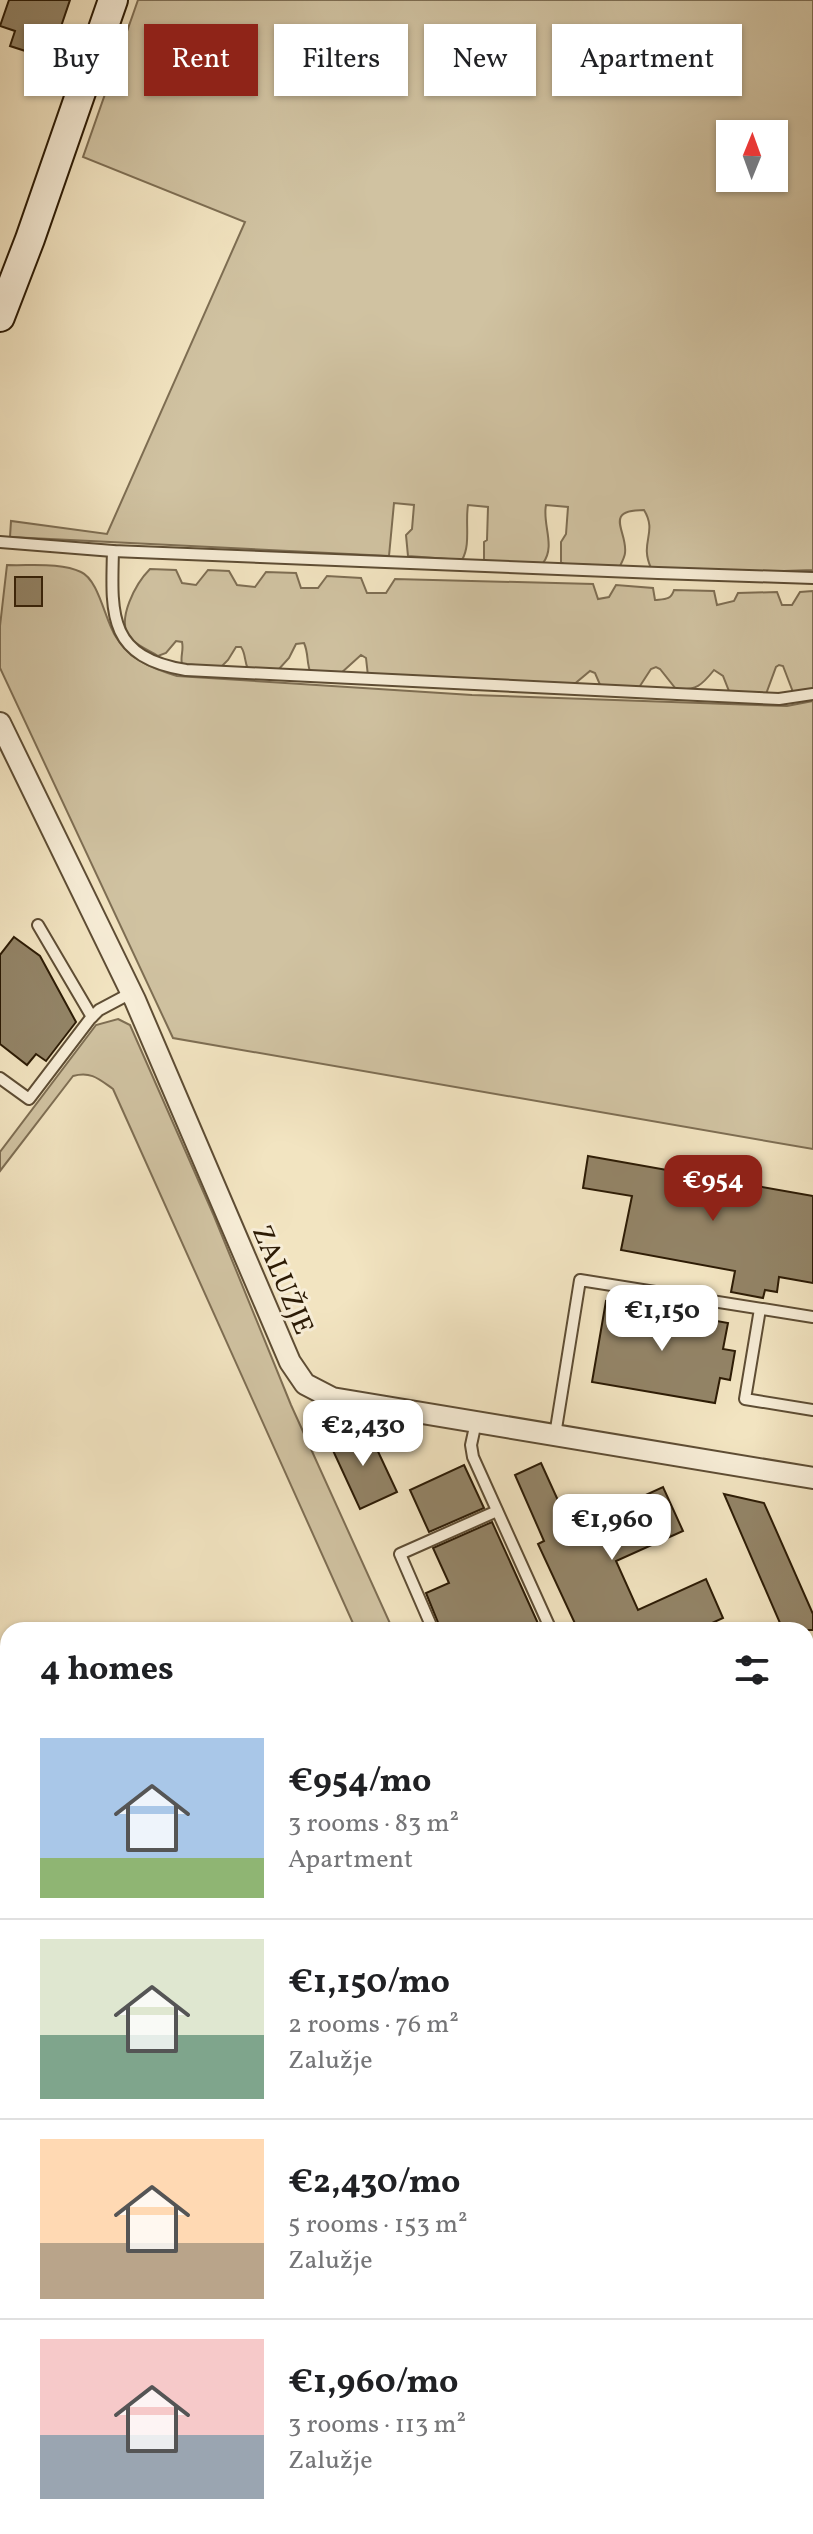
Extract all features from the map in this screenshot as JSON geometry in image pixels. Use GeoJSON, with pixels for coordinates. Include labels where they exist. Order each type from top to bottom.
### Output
{"type":"FeatureCollection","features":[{"type":"Feature","properties":{"kind":"main road"},"geometry":{"type":"LineString","coordinates":[[0,317],[113,0]]}},
{"type":"Feature","properties":{"kind":"street","name":"ZALUŽJE"},"geometry":{"type":"LineString","coordinates":[[0,723],[131,993],[290,1362],[305,1384],[332,1398],[813,1478]]}},
{"type":"Feature","properties":{"kind":"lane"},"geometry":{"type":"LineString","coordinates":[[0,542],[113,551],[813,578]]}},
{"type":"Feature","properties":{"kind":"lane"},"geometry":{"type":"LineString","coordinates":[[113,551],[111,597],[119,632],[151,662],[167,667],[763,698],[813,694]]}},
{"type":"Feature","properties":{"kind":"lane"},"geometry":{"type":"LineString","coordinates":[[38,925],[92,1017]]}},
{"type":"Feature","properties":{"kind":"lane"},"geometry":{"type":"LineString","coordinates":[[0,1078],[29,1099],[92,1017],[131,993]]}},
{"type":"Feature","properties":{"kind":"lane"},"geometry":{"type":"LineString","coordinates":[[555,1435],[580,1280],[813,1317]]}},
{"type":"Feature","properties":{"kind":"lane"},"geometry":{"type":"LineString","coordinates":[[760,1309],[745,1399],[813,1410]]}},
{"type":"Feature","properties":{"kind":"lane"},"geometry":{"type":"LineString","coordinates":[[476,1422],[471,1445],[473,1457],[547,1622]]}},
{"type":"Feature","properties":{"kind":"lane"},"geometry":{"type":"LineString","coordinates":[[430,1622],[400,1554],[497,1511]]}},
{"type":"Feature","properties":{"kind":"shaded area"},"geometry":{"type":"Polygon","coordinates":[[[138,0],[813,0],[813,570],[754,572],[651,568],[647,551],[649,525],[644,510],[631,511],[620,518],[625,553],[620,566],[564,564],[561,562],[561,542],[566,534],[568,507],[546,505],[549,542],[543,563],[488,562],[484,559],[488,507],[468,505],[467,541],[462,560],[408,556],[406,535],[412,529],[414,505],[394,503],[389,556],[10,537],[11,521],[107,534],[245,222],[83,157],[104,96],[128,96],[128,29],[138,0]]]}},
{"type":"Feature","properties":{"kind":"shaded area"},"geometry":{"type":"Polygon","coordinates":[[[7,565],[55,566],[81,572],[93,583],[112,630],[128,652],[159,670],[177,676],[472,695],[787,706],[813,701],[813,1149],[173,1038],[0,668],[0,626],[7,565]]]}},
{"type":"Feature","properties":{"kind":"shaded area"},"geometry":{"type":"Polygon","coordinates":[[[150,569],[176,570],[182,583],[196,585],[208,570],[229,571],[237,585],[255,587],[266,572],[296,573],[301,588],[318,588],[327,576],[361,578],[367,593],[386,593],[395,579],[593,584],[598,599],[609,597],[616,585],[653,588],[655,600],[669,597],[674,590],[714,591],[717,605],[734,601],[738,593],[777,592],[782,605],[792,605],[800,592],[813,591],[813,691],[793,692],[783,666],[779,665],[766,694],[732,693],[723,676],[714,670],[698,686],[676,689],[656,667],[651,669],[638,689],[601,687],[595,673],[590,671],[572,686],[368,676],[366,658],[361,655],[340,674],[311,674],[304,643],[296,644],[279,669],[248,669],[241,647],[236,647],[221,667],[182,664],[182,642],[176,641],[166,653],[158,656],[134,642],[126,631],[129,602],[150,569]]]}},
{"type":"Feature","properties":{"kind":"shaded area"},"geometry":{"type":"Polygon","coordinates":[[[118,1019],[130,1025],[214,1216],[291,1405],[389,1622],[352,1622],[113,1089],[90,1075],[73,1076],[0,1171],[0,1152],[96,1025],[118,1019]]]}},
{"type":"Feature","properties":{"kind":"building"},"geometry":{"type":"Polygon","coordinates":[[[9,0],[70,0],[62,24],[24,24],[24,51],[10,46],[15,31],[0,26],[9,0]]]}},
{"type":"Feature","properties":{"kind":"building"},"geometry":{"type":"Polygon","coordinates":[[[15,577],[42,577],[42,606],[15,606],[15,577]]]}},
{"type":"Feature","properties":{"kind":"building"},"geometry":{"type":"Polygon","coordinates":[[[14,937],[40,956],[76,1022],[46,1061],[36,1054],[27,1065],[0,1044],[0,955],[14,937]]]}},
{"type":"Feature","properties":{"kind":"building"},"geometry":{"type":"Polygon","coordinates":[[[588,1156],[813,1196],[813,1283],[779,1277],[777,1292],[765,1290],[763,1298],[731,1292],[735,1271],[621,1250],[632,1196],[583,1188],[588,1156]]]}},
{"type":"Feature","properties":{"kind":"building"},"geometry":{"type":"Polygon","coordinates":[[[606,1301],[728,1323],[723,1349],[735,1351],[730,1380],[720,1378],[715,1403],[592,1382],[606,1301]]]}},
{"type":"Feature","properties":{"kind":"building"},"geometry":{"type":"Polygon","coordinates":[[[367,1428],[397,1492],[360,1509],[330,1444],[367,1428]]]}},
{"type":"Feature","properties":{"kind":"building"},"geometry":{"type":"Polygon","coordinates":[[[541,1463],[571,1529],[663,1487],[683,1531],[616,1561],[638,1610],[706,1579],[723,1618],[714,1622],[574,1622],[538,1544],[544,1541],[515,1475],[541,1463]]]}},
{"type":"Feature","properties":{"kind":"building"},"geometry":{"type":"Polygon","coordinates":[[[464,1465],[484,1508],[429,1532],[410,1490],[464,1465]]]}},
{"type":"Feature","properties":{"kind":"building"},"geometry":{"type":"Polygon","coordinates":[[[724,1494],[764,1503],[813,1614],[813,1622],[780,1622],[724,1494]]]}},
{"type":"Feature","properties":{"kind":"building"},"geometry":{"type":"Polygon","coordinates":[[[492,1522],[537,1622],[438,1622],[426,1593],[449,1583],[433,1548],[492,1522]]]}}]}
